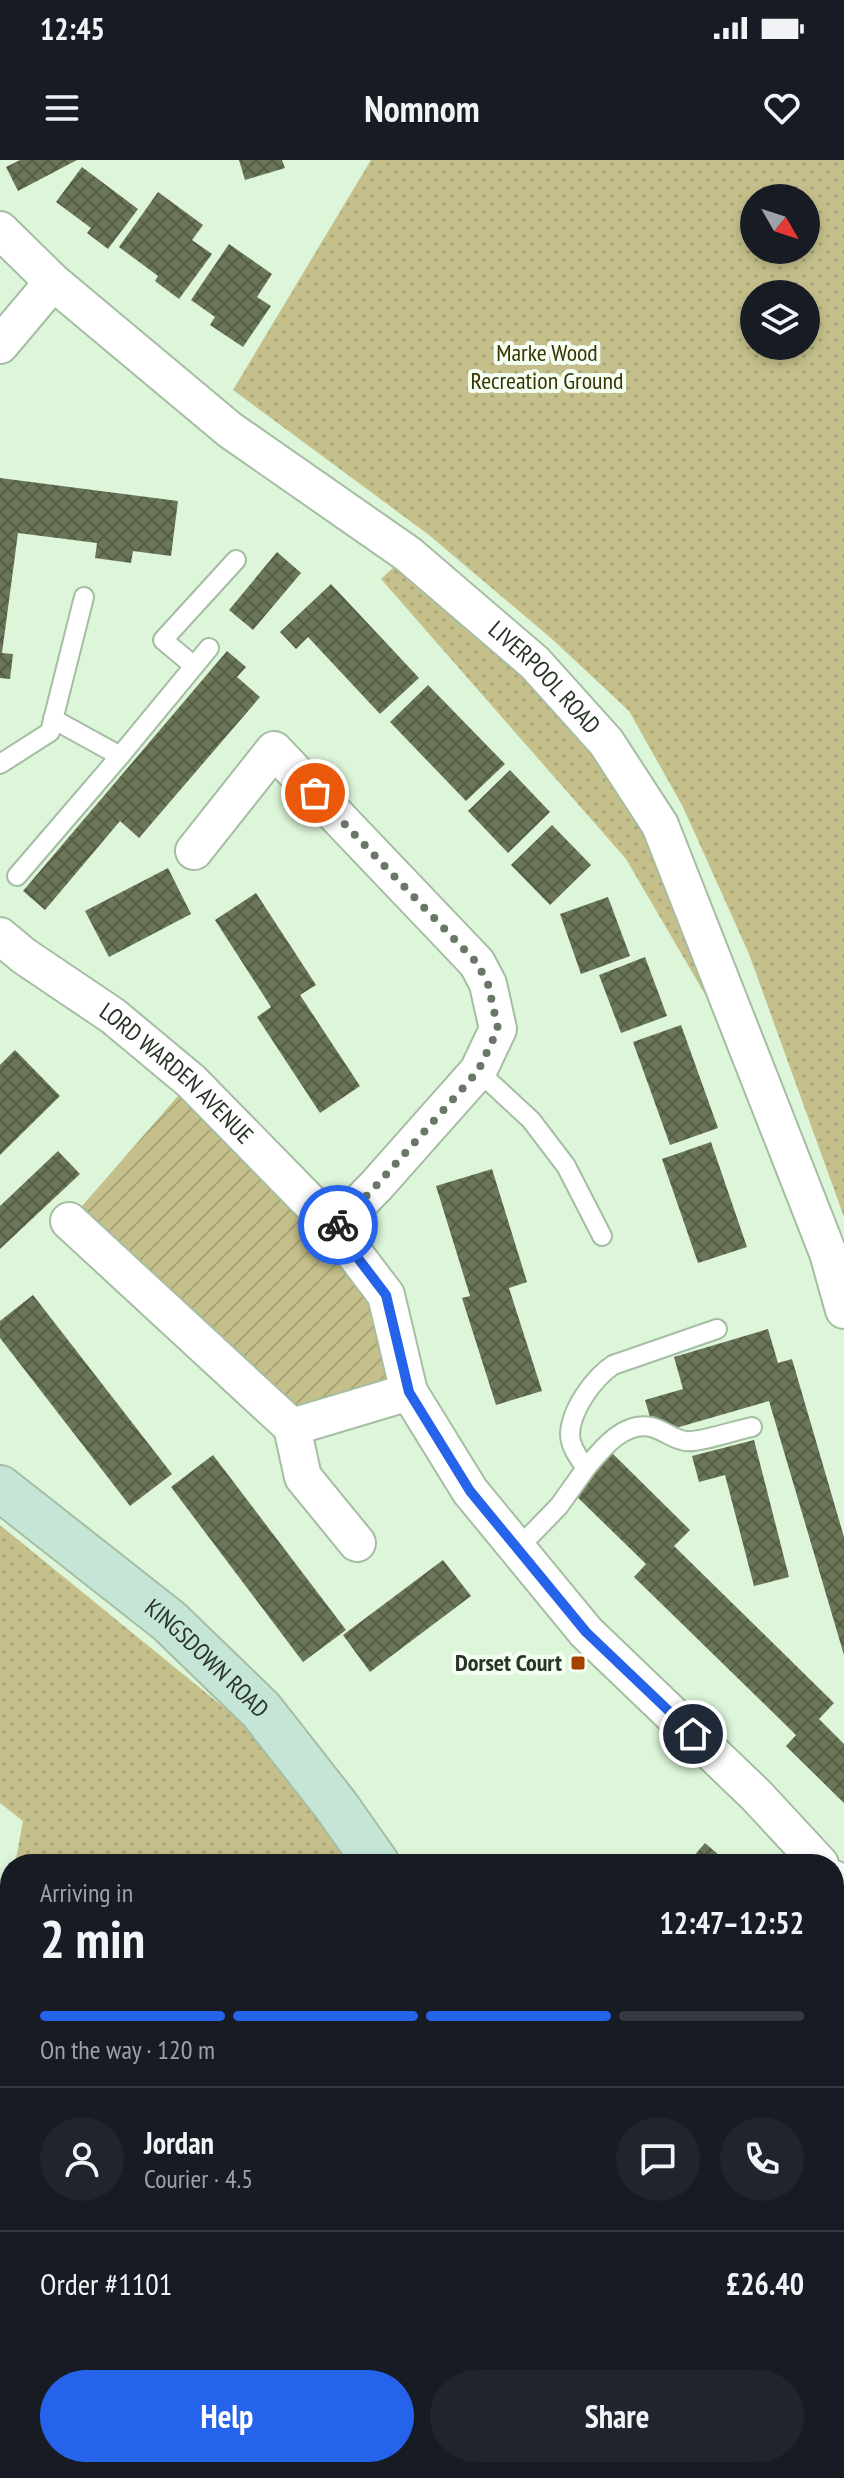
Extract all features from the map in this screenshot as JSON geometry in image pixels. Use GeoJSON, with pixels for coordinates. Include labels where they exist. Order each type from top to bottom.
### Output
{"type":"FeatureCollection","features":[{"type":"Feature","properties":{"kind":"street","name":"LIVERPOOL ROAD"},"geometry":{"type":"LineString","coordinates":[[0,230],[53,282],[230,430],[408,554],[535,663],[606,742],[660,825],[828,1253],[844,1310]]}},
{"type":"Feature","properties":{"kind":"street"},"geometry":{"type":"LineString","coordinates":[[0,345],[53,282]]}},
{"type":"Feature","properties":{"kind":"street"},"geometry":{"type":"LineString","coordinates":[[194,851],[274,750],[477,963],[488,984],[498,1029],[478,1071],[335,1228]]}},
{"type":"Feature","properties":{"kind":"street","name":"LORD WARDEN AVENUE"},"geometry":{"type":"LineString","coordinates":[[0,936],[24,956],[113,1016],[191,1081],[335,1228],[386,1295],[409,1392],[470,1491],[586,1632],[756,1795],[811,1854]]}},
{"type":"Feature","properties":{"kind":"street"},"geometry":{"type":"LineString","coordinates":[[69,1221],[292,1427],[303,1477],[357,1543]]}},
{"type":"Feature","properties":{"kind":"street"},"geometry":{"type":"LineString","coordinates":[[292,1427],[409,1392]]}},
{"type":"Feature","properties":{"kind":"street","name":"KINGSDOWN ROAD"},"geometry":{"type":"LineString","coordinates":[[0,1488],[169,1621],[261,1710],[370,1854]]}},
{"type":"Feature","properties":{"kind":"lane"},"geometry":{"type":"LineString","coordinates":[[194,666],[163,640],[236,560]]}},
{"type":"Feature","properties":{"kind":"lane"},"geometry":{"type":"LineString","coordinates":[[0,764],[50,732],[84,597]]}},
{"type":"Feature","properties":{"kind":"lane"},"geometry":{"type":"LineString","coordinates":[[17,876],[209,648]]}},
{"type":"Feature","properties":{"kind":"lane"},"geometry":{"type":"LineString","coordinates":[[53,719],[120,756]]}},
{"type":"Feature","properties":{"kind":"lane"},"geometry":{"type":"LineString","coordinates":[[478,1071],[531,1120],[566,1166],[602,1236]]}},
{"type":"Feature","properties":{"kind":"lane"},"geometry":{"type":"LineString","coordinates":[[586,1468],[573,1450],[570,1434],[581,1402],[600,1374],[613,1365],[717,1329]]}},
{"type":"Feature","properties":{"kind":"lane"},"geometry":{"type":"LineString","coordinates":[[519,1551],[559,1506],[604,1446],[623,1432],[651,1427],[688,1442],[752,1427]]}},
{"type":"Feature","properties":{"kind":"green space","name":"Marke Wood Recreation Ground"},"geometry":{"type":"Polygon","coordinates":[[[371,160],[844,160],[844,1217],[749,954],[683,807],[629,711],[552,639],[429,535],[233,390],[371,160]]]}},
{"type":"Feature","properties":{"kind":"green space"},"geometry":{"type":"Polygon","coordinates":[[[408,554],[606,742],[723,1025],[626,859],[381,579],[408,554]]]}},
{"type":"Feature","properties":{"kind":"green space"},"geometry":{"type":"Polygon","coordinates":[[[191,1081],[362,1262],[409,1392],[292,1427],[69,1221],[191,1081]]]}},
{"type":"Feature","properties":{"kind":"green space"},"geometry":{"type":"Polygon","coordinates":[[[0,1525],[243,1723],[347,1854],[17,1854],[23,1821],[0,1803],[0,1525]]]}},
{"type":"Feature","properties":{"kind":"building"},"geometry":{"type":"Polygon","coordinates":[[[20,160],[77,160],[18,191],[6,167],[20,160]]]}},
{"type":"Feature","properties":{"kind":"building"},"geometry":{"type":"Polygon","coordinates":[[[239,160],[282,160],[285,168],[245,180],[239,160]]]}},
{"type":"Feature","properties":{"kind":"building"},"geometry":{"type":"Polygon","coordinates":[[[82,167],[138,209],[108,249],[87,233],[91,228],[56,202],[82,167]]]}},
{"type":"Feature","properties":{"kind":"building"},"geometry":{"type":"Polygon","coordinates":[[[158,192],[203,225],[192,240],[212,254],[179,299],[155,281],[158,276],[119,247],[158,192]]]}},
{"type":"Feature","properties":{"kind":"building"},"geometry":{"type":"Polygon","coordinates":[[[229,244],[272,274],[257,297],[271,306],[243,347],[210,325],[215,317],[191,300],[229,244]]]}},
{"type":"Feature","properties":{"kind":"building"},"geometry":{"type":"Polygon","coordinates":[[[0,478],[178,501],[171,556],[133,551],[131,563],[95,558],[97,543],[18,533],[2,653],[13,654],[10,679],[0,678],[0,478]]]}},
{"type":"Feature","properties":{"kind":"building"},"geometry":{"type":"Polygon","coordinates":[[[277,552],[301,573],[253,630],[229,610],[277,552]]]}},
{"type":"Feature","properties":{"kind":"building"},"geometry":{"type":"Polygon","coordinates":[[[331,584],[419,678],[380,714],[308,637],[296,649],[280,632],[331,584]]]}},
{"type":"Feature","properties":{"kind":"building"},"geometry":{"type":"Polygon","coordinates":[[[227,651],[246,667],[237,677],[260,697],[139,838],[120,821],[45,910],[23,891],[227,651]]]}},
{"type":"Feature","properties":{"kind":"building"},"geometry":{"type":"Polygon","coordinates":[[[428,685],[505,764],[466,801],[390,722],[428,685]]]}},
{"type":"Feature","properties":{"kind":"building"},"geometry":{"type":"Polygon","coordinates":[[[510,770],[550,812],[508,853],[468,811],[510,770]]]}},
{"type":"Feature","properties":{"kind":"building"},"geometry":{"type":"Polygon","coordinates":[[[552,825],[591,865],[550,905],[511,865],[552,825]]]}},
{"type":"Feature","properties":{"kind":"building"},"geometry":{"type":"Polygon","coordinates":[[[168,868],[191,914],[109,957],[85,911],[168,868]]]}},
{"type":"Feature","properties":{"kind":"building"},"geometry":{"type":"Polygon","coordinates":[[[256,893],[316,985],[300,995],[360,1086],[320,1113],[257,1017],[271,1007],[215,920],[256,893]]]}},
{"type":"Feature","properties":{"kind":"building"},"geometry":{"type":"Polygon","coordinates":[[[608,897],[630,956],[581,974],[560,914],[608,897]]]}},
{"type":"Feature","properties":{"kind":"building"},"geometry":{"type":"Polygon","coordinates":[[[645,957],[667,1016],[621,1033],[599,975],[645,957]]]}},
{"type":"Feature","properties":{"kind":"building"},"geometry":{"type":"Polygon","coordinates":[[[681,1025],[718,1128],[670,1145],[633,1042],[681,1025]]]}},
{"type":"Feature","properties":{"kind":"building"},"geometry":{"type":"Polygon","coordinates":[[[15,1050],[60,1096],[0,1155],[0,1065],[15,1050]]]}},
{"type":"Feature","properties":{"kind":"building"},"geometry":{"type":"Polygon","coordinates":[[[711,1142],[747,1247],[698,1263],[662,1159],[711,1142]]]}},
{"type":"Feature","properties":{"kind":"building"},"geometry":{"type":"Polygon","coordinates":[[[58,1151],[80,1174],[0,1249],[0,1206],[58,1151]]]}},
{"type":"Feature","properties":{"kind":"building"},"geometry":{"type":"Polygon","coordinates":[[[492,1169],[527,1282],[509,1288],[542,1391],[496,1405],[462,1298],[470,1296],[436,1186],[492,1169]]]}},
{"type":"Feature","properties":{"kind":"building"},"geometry":{"type":"Polygon","coordinates":[[[33,1295],[172,1474],[130,1506],[0,1338],[0,1321],[33,1295]]]}},
{"type":"Feature","properties":{"kind":"building"},"geometry":{"type":"Polygon","coordinates":[[[768,1329],[778,1363],[792,1359],[844,1537],[844,1655],[769,1401],[655,1434],[645,1400],[683,1389],[674,1357],[768,1329]]]}},
{"type":"Feature","properties":{"kind":"building"},"geometry":{"type":"Polygon","coordinates":[[[754,1440],[789,1577],[754,1586],[725,1475],[699,1482],[692,1456],[754,1440]]]}},
{"type":"Feature","properties":{"kind":"building"},"geometry":{"type":"Polygon","coordinates":[[[610,1451],[690,1530],[674,1546],[834,1703],[819,1719],[844,1744],[844,1803],[786,1746],[796,1735],[634,1577],[646,1564],[571,1491],[610,1451]]]}},
{"type":"Feature","properties":{"kind":"building"},"geometry":{"type":"Polygon","coordinates":[[[213,1455],[346,1630],[303,1662],[171,1487],[213,1455]]]}},
{"type":"Feature","properties":{"kind":"building"},"geometry":{"type":"Polygon","coordinates":[[[443,1560],[471,1596],[370,1672],[343,1635],[443,1560]]]}},
{"type":"Feature","properties":{"kind":"building"},"geometry":{"type":"Polygon","coordinates":[[[705,1843],[718,1854],[696,1854],[705,1843]]]}},
{"type":"Feature","properties":{"kind":"way so far"},"geometry":{"type":"LineString","coordinates":[[315,793],[477,963],[488,984],[498,1029],[478,1071],[338,1225]]}},
{"type":"Feature","properties":{"kind":"place","name":"Dorset Court"},"geometry":{"type":"Point","coordinates":[578,1663]}},
{"type":"Feature","properties":{"kind":"route"},"geometry":{"type":"LineString","coordinates":[[338,1225],[335,1228],[386,1295],[409,1392],[470,1491],[586,1632],[693,1734]]}}]}
